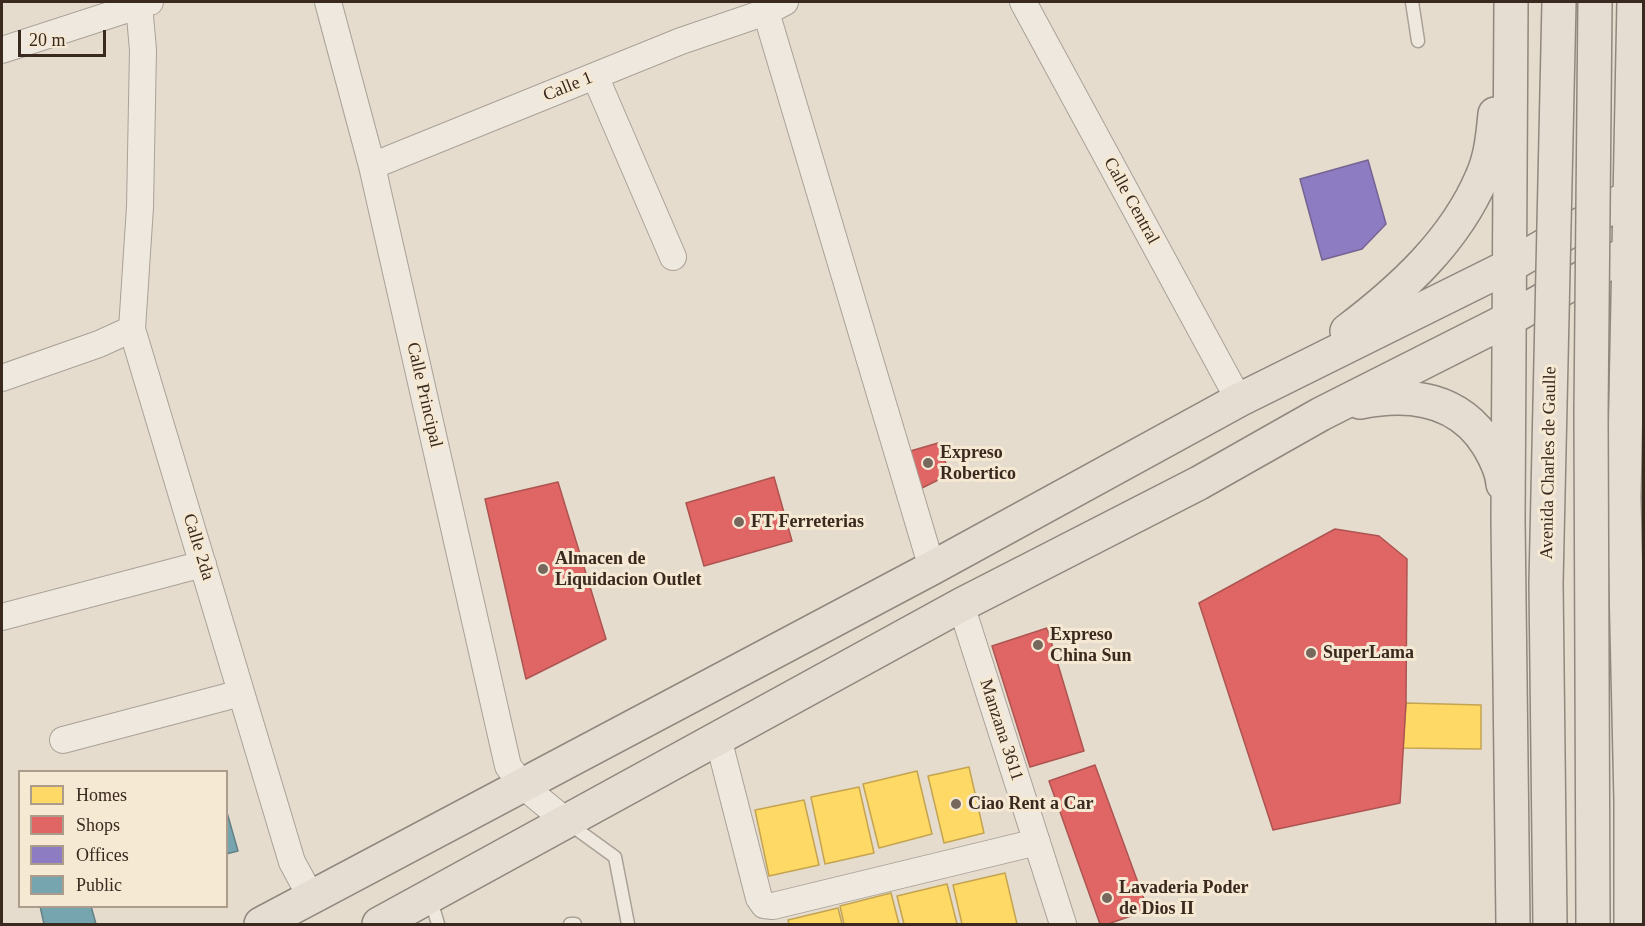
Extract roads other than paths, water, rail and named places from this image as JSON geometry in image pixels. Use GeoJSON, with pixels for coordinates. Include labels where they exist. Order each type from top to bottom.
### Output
{"type":"FeatureCollection","features":[{"type":"Feature","properties":{"kind":"main road"},"geometry":{"type":"LineString","coordinates":[[1509,2],[1511,265],[1508,520],[1513,924]]}},
{"type":"Feature","properties":{"kind":"main road"},"geometry":{"type":"LineString","coordinates":[[1294,371],[1410,279],[1429,258],[1462,213],[1482,177],[1492,146],[1509,2]]}},
{"type":"Feature","properties":{"kind":"main road","name":"Avenida Charles de Gaulle"},"geometry":{"type":"LineString","coordinates":[[1550,924],[1546,583],[1559,2]]}},
{"type":"Feature","properties":{"kind":"main road"},"geometry":{"type":"LineString","coordinates":[[1593,924],[1591,413],[1595,2]]}},
{"type":"Feature","properties":{"kind":"main road"},"geometry":{"type":"LineString","coordinates":[[1631,924],[1637,798],[1624,498],[1635,248],[1634,2]]}},
{"type":"Feature","properties":{"kind":"main road"},"geometry":{"type":"LineString","coordinates":[[261,924],[932,568],[1294,371],[1511,265],[1636,193]]}},
{"type":"Feature","properties":{"kind":"main road"},"geometry":{"type":"LineString","coordinates":[[379,924],[434,910],[567,822],[961,604],[1200,483],[1321,414],[1510,318],[1635,248]]}},
{"type":"Feature","properties":{"kind":"main road"},"geometry":{"type":"LineString","coordinates":[[1624,498],[1644,386]]}},
{"type":"Feature","properties":{"kind":"main road"},"geometry":{"type":"LineString","coordinates":[[1321,414],[1353,404],[1401,397],[1420,398],[1453,409],[1469,421],[1494,455],[1502,475],[1508,520]]}},
{"type":"Feature","properties":{"kind":"street","name":"Calle Principal"},"geometry":{"type":"LineString","coordinates":[[328,2],[372,166],[508,766],[522,785],[567,822]]}},
{"type":"Feature","properties":{"kind":"street"},"geometry":{"type":"LineString","coordinates":[[2,50],[144,3],[140,207],[132,328],[99,344],[2,378]]}},
{"type":"Feature","properties":{"kind":"street","name":"Calle Central"},"geometry":{"type":"LineString","coordinates":[[1032,5],[1239,400]]}},
{"type":"Feature","properties":{"kind":"street","name":"Calle 1"},"geometry":{"type":"LineString","coordinates":[[372,166],[681,41],[776,7]]}},
{"type":"Feature","properties":{"kind":"street"},"geometry":{"type":"LineString","coordinates":[[776,7],[932,568]]}},
{"type":"Feature","properties":{"kind":"street"},"geometry":{"type":"LineString","coordinates":[[595,76],[673,257]]}},
{"type":"Feature","properties":{"kind":"street","name":"Calle 2da"},"geometry":{"type":"LineString","coordinates":[[132,328],[292,862],[311,897]]}},
{"type":"Feature","properties":{"kind":"street"},"geometry":{"type":"LineString","coordinates":[[2,617],[203,564]]}},
{"type":"Feature","properties":{"kind":"street","name":"Manzana 3611"},"geometry":{"type":"LineString","coordinates":[[961,604],[1063,924]]}},
{"type":"Feature","properties":{"kind":"street"},"geometry":{"type":"LineString","coordinates":[[63,740],[242,693]]}},
{"type":"Feature","properties":{"kind":"street"},"geometry":{"type":"LineString","coordinates":[[718,738],[759,898],[764,905],[773,906],[1037,842]]}},
{"type":"Feature","properties":{"kind":"lane"},"geometry":{"type":"LineString","coordinates":[[1412,2],[1418,41]]}},
{"type":"Feature","properties":{"kind":"lane"},"geometry":{"type":"LineString","coordinates":[[567,822],[615,857],[628,924]]}},
{"type":"Feature","properties":{"kind":"lane"},"geometry":{"type":"LineString","coordinates":[[570,924],[575,924]]}},
{"type":"Feature","properties":{"kind":"place","name":"Expreso Robertico"},"geometry":{"type":"Point","coordinates":[928,463]}},
{"type":"Feature","properties":{"kind":"place","name":"FT Ferreterias"},"geometry":{"type":"Point","coordinates":[739,522]}},
{"type":"Feature","properties":{"kind":"place","name":"Almacen de Liquidacion Outlet"},"geometry":{"type":"Point","coordinates":[543,569]}},
{"type":"Feature","properties":{"kind":"place","name":"Expreso China Sun"},"geometry":{"type":"Point","coordinates":[1038,645]}},
{"type":"Feature","properties":{"kind":"place","name":"SuperLama"},"geometry":{"type":"Point","coordinates":[1311,653]}},
{"type":"Feature","properties":{"kind":"place","name":"Ciao Rent a Car"},"geometry":{"type":"Point","coordinates":[956,804]}},
{"type":"Feature","properties":{"kind":"place","name":"Lavaderia Poder de Dios II"},"geometry":{"type":"Point","coordinates":[1107,898]}}]}
